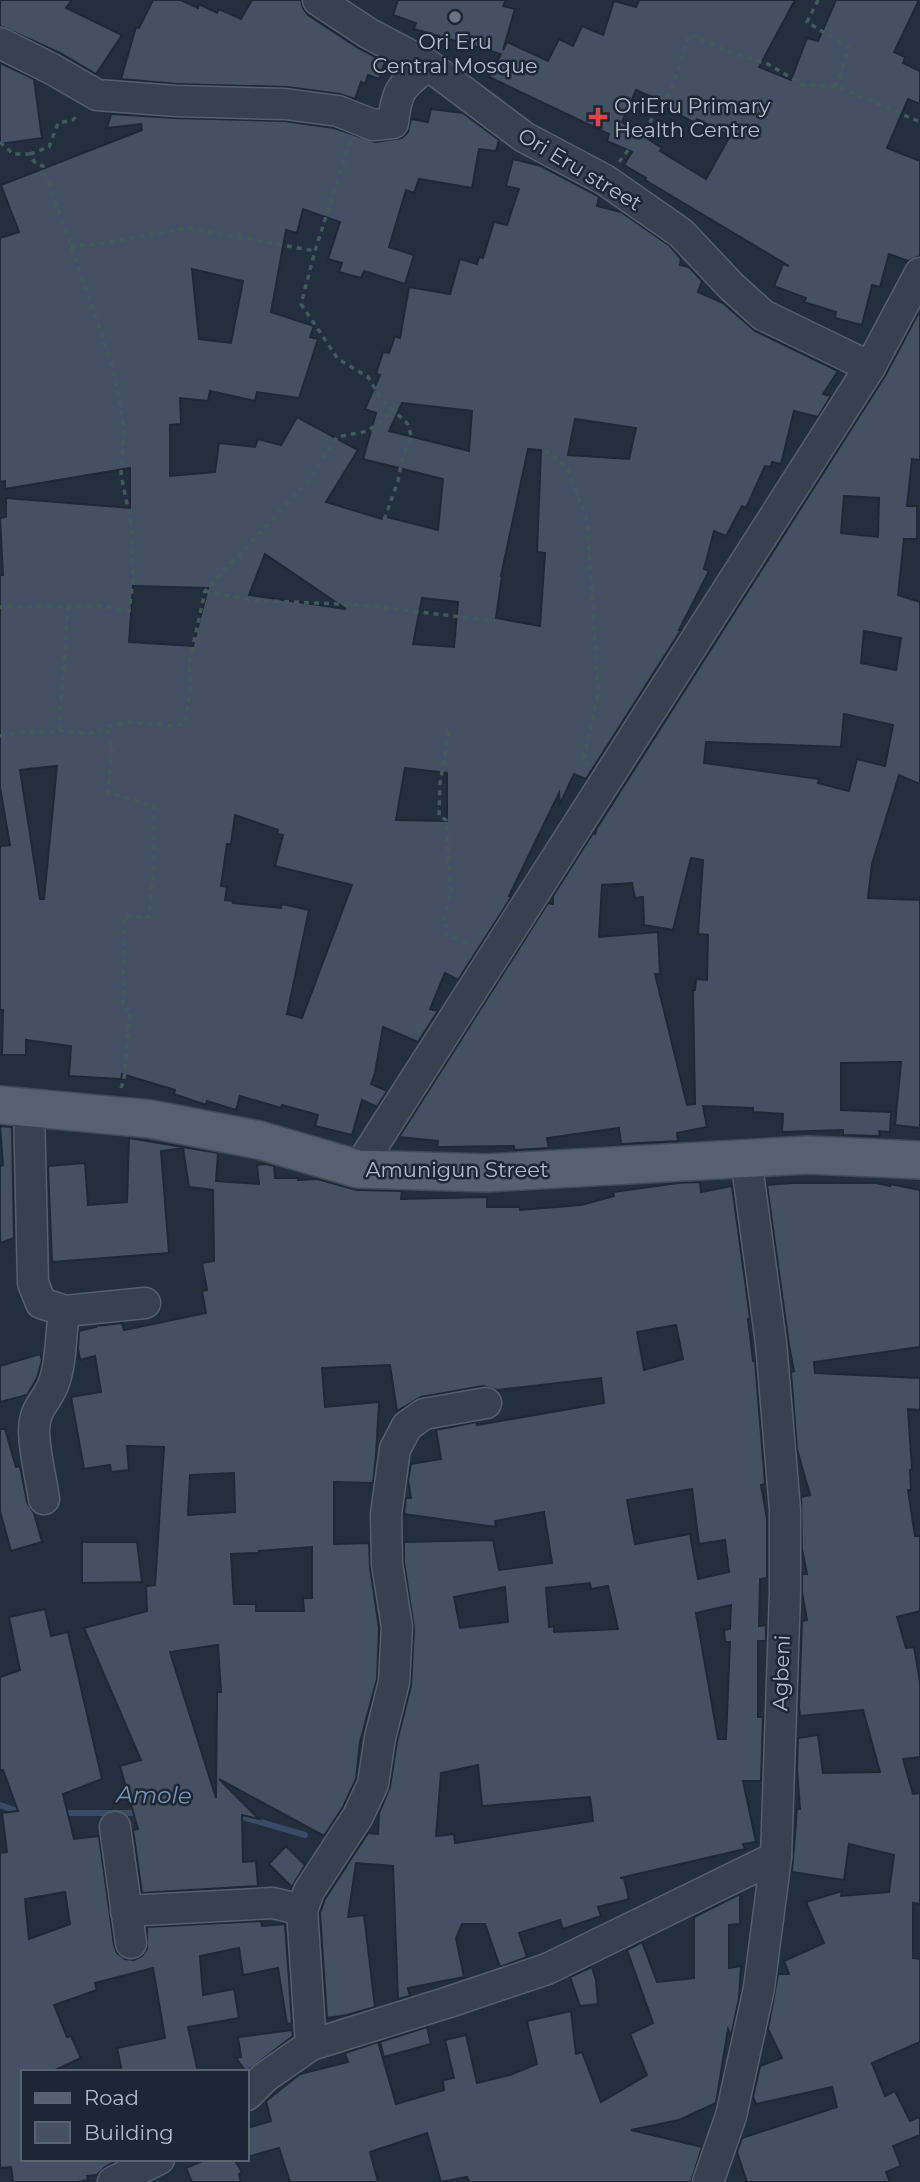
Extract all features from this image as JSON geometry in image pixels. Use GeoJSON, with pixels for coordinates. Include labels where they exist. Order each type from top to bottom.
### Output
{"type":"FeatureCollection","features":[{"type":"Feature","properties":{"kind":"main road","name":"Amunigun Street"},"geometry":{"type":"LineString","coordinates":[[14,1106],[150,1119],[259,1140],[358,1170],[486,1173],[808,1155],[920,1160]]}},
{"type":"Feature","properties":{"kind":"street","name":"Ori Eru street"},"geometry":{"type":"LineString","coordinates":[[318,0],[368,33],[428,65],[524,137],[605,180],[681,233],[731,286],[763,315],[870,367]]}},
{"type":"Feature","properties":{"kind":"street"},"geometry":{"type":"LineString","coordinates":[[0,43],[97,95],[176,102],[285,104],[338,111],[373,125],[393,123],[396,96],[403,86],[428,65]]}},
{"type":"Feature","properties":{"kind":"street"},"geometry":{"type":"LineString","coordinates":[[358,1170],[870,367],[920,273]]}},
{"type":"Feature","properties":{"kind":"street"},"geometry":{"type":"LineString","coordinates":[[14,1106],[33,1283],[41,1303],[65,1311],[145,1303]]}},
{"type":"Feature","properties":{"kind":"street","name":"Agbeni"},"geometry":{"type":"LineString","coordinates":[[708,2182],[731,2116],[759,1988],[776,1857],[785,1592],[785,1510],[771,1343],[746,1158]]}},
{"type":"Feature","properties":{"kind":"street"},"geometry":{"type":"LineString","coordinates":[[44,1499],[34,1431],[36,1409],[50,1395],[57,1374],[65,1311]]}},
{"type":"Feature","properties":{"kind":"street"},"geometry":{"type":"LineString","coordinates":[[310,2045],[302,1910],[309,1891],[358,1816],[373,1784],[380,1738],[394,1682],[397,1627],[387,1563],[386,1514],[395,1449],[407,1426],[424,1414],[486,1404]]}},
{"type":"Feature","properties":{"kind":"street"},"geometry":{"type":"LineString","coordinates":[[115,1827],[131,1943]]}},
{"type":"Feature","properties":{"kind":"street"},"geometry":{"type":"LineString","coordinates":[[248,2094],[265,2077],[310,2045],[547,1969],[776,1857]]}},
{"type":"Feature","properties":{"kind":"street"},"geometry":{"type":"LineString","coordinates":[[126,1911],[273,1903],[302,1910]]}},
{"type":"Feature","properties":{"kind":"street"},"geometry":{"type":"LineString","coordinates":[[113,2182],[155,2161]]}},
{"type":"Feature","properties":{"kind":"path"},"geometry":{"type":"LineString","coordinates":[[818,0],[807,22],[849,48],[836,86]]}},
{"type":"Feature","properties":{"kind":"path"},"geometry":{"type":"LineString","coordinates":[[605,180],[659,110],[671,90],[690,34],[729,52],[768,64],[803,85],[836,86],[914,122],[920,122]]}},
{"type":"Feature","properties":{"kind":"path"},"geometry":{"type":"LineString","coordinates":[[0,142],[13,154],[29,154],[49,148],[58,123],[73,120],[97,95]]}},
{"type":"Feature","properties":{"kind":"path"},"geometry":{"type":"LineString","coordinates":[[358,119],[315,251],[301,304],[338,359],[368,377],[381,398],[407,423],[412,438],[403,455],[398,481],[384,520]]}},
{"type":"Feature","properties":{"kind":"path"},"geometry":{"type":"LineString","coordinates":[[0,607],[101,606],[129,611],[133,570],[132,528],[121,475],[124,430],[111,362],[43,166],[36,164],[29,154]]}},
{"type":"Feature","properties":{"kind":"path"},"geometry":{"type":"LineString","coordinates":[[70,246],[98,244],[188,228],[315,251]]}},
{"type":"Feature","properties":{"kind":"path"},"geometry":{"type":"LineString","coordinates":[[0,736],[28,731],[59,730],[93,733],[129,722],[174,726],[185,723],[190,691],[189,664],[205,590],[307,482],[337,437],[369,431],[395,410]]}},
{"type":"Feature","properties":{"kind":"path"},"geometry":{"type":"LineString","coordinates":[[545,450],[567,467],[587,520],[598,694],[584,761],[607,780]]}},
{"type":"Feature","properties":{"kind":"path"},"geometry":{"type":"LineString","coordinates":[[205,590],[249,600],[360,605],[496,621]]}},
{"type":"Feature","properties":{"kind":"path"},"geometry":{"type":"LineString","coordinates":[[59,730],[68,605]]}},
{"type":"Feature","properties":{"kind":"path"},"geometry":{"type":"LineString","coordinates":[[106,727],[112,749],[108,792],[154,806],[154,867],[149,917],[124,917],[123,1009],[130,1010],[124,1080],[109,1116]]}},
{"type":"Feature","properties":{"kind":"path"},"geometry":{"type":"LineString","coordinates":[[449,731],[440,783],[439,816],[446,820],[452,891],[443,923],[448,927],[446,935],[497,955]]}},
{"type":"Feature","properties":{"kind":"building"},"geometry":{"type":"Polygon","coordinates":[[[0,0],[72,0],[66,8],[122,35],[96,74],[60,53],[0,26],[0,0]]]}},
{"type":"Feature","properties":{"kind":"building"},"geometry":{"type":"Polygon","coordinates":[[[153,0],[181,0],[198,8],[199,4],[217,13],[219,9],[241,19],[252,0],[301,0],[308,15],[358,48],[385,62],[379,79],[368,75],[365,84],[361,82],[355,99],[340,94],[287,87],[177,84],[121,79],[136,27],[139,28],[153,0]]]}},
{"type":"Feature","properties":{"kind":"building"},"geometry":{"type":"Polygon","coordinates":[[[398,0],[506,0],[503,6],[515,9],[503,50],[507,42],[548,61],[559,39],[573,46],[582,26],[603,35],[614,1],[636,7],[639,0],[795,0],[759,67],[791,80],[807,38],[818,41],[836,0],[919,0],[894,52],[905,57],[903,63],[920,71],[920,104],[908,99],[887,148],[920,161],[920,256],[908,261],[889,254],[880,287],[872,285],[862,325],[835,318],[836,312],[804,302],[806,298],[774,286],[783,264],[789,266],[624,165],[632,152],[607,141],[609,134],[489,77],[501,54],[414,29],[416,23],[393,15],[398,0]],[[636,90],[622,122],[662,148],[660,151],[706,179],[730,136],[697,119],[695,123],[668,109],[670,105],[636,90]]]}},
{"type":"Feature","properties":{"kind":"building"},"geometry":{"type":"Polygon","coordinates":[[[0,63],[34,79],[42,138],[0,144],[0,63]]]}},
{"type":"Feature","properties":{"kind":"building"},"geometry":{"type":"Polygon","coordinates":[[[431,109],[463,113],[499,140],[496,151],[479,149],[472,188],[419,179],[414,193],[406,190],[389,247],[414,255],[405,284],[364,271],[361,278],[339,272],[342,263],[328,259],[340,222],[303,209],[297,233],[286,230],[271,312],[314,326],[310,337],[318,339],[299,398],[257,392],[255,401],[210,391],[208,401],[180,398],[181,424],[170,425],[170,476],[215,472],[219,443],[255,447],[258,439],[281,445],[297,417],[358,450],[326,502],[382,519],[383,516],[438,530],[443,479],[363,459],[376,413],[365,409],[380,375],[376,374],[383,352],[389,353],[395,336],[400,338],[409,287],[450,294],[460,259],[477,264],[479,257],[483,258],[494,222],[507,225],[519,189],[506,186],[513,159],[541,166],[596,195],[599,197],[597,206],[621,212],[670,246],[681,259],[680,265],[689,267],[702,281],[698,292],[723,303],[755,331],[838,371],[823,394],[831,396],[818,417],[794,411],[781,464],[772,462],[771,467],[765,466],[746,508],[742,506],[726,536],[714,531],[704,569],[709,571],[681,630],[586,779],[574,774],[560,804],[559,793],[509,896],[512,896],[458,980],[445,973],[430,1009],[438,1011],[418,1042],[383,1027],[371,1084],[387,1091],[377,1107],[362,1100],[352,1135],[315,1126],[318,1115],[240,1096],[236,1110],[207,1101],[206,1105],[174,1094],[175,1090],[122,1074],[121,1079],[69,1076],[71,1046],[26,1040],[26,1055],[2,1055],[0,846],[10,845],[0,787],[0,575],[3,575],[0,518],[6,517],[6,498],[130,508],[130,468],[5,489],[5,481],[0,482],[0,238],[19,232],[1,185],[142,130],[141,124],[107,128],[111,114],[284,121],[334,128],[375,142],[402,138],[408,132],[411,119],[428,122],[431,109]],[[192,269],[199,339],[231,343],[243,281],[192,269]],[[402,403],[389,431],[469,451],[472,411],[402,403]],[[575,419],[568,455],[629,459],[636,428],[575,419]],[[528,449],[501,576],[496,618],[540,626],[545,553],[537,552],[541,450],[528,449]],[[265,554],[249,595],[346,609],[265,554]],[[133,586],[129,642],[193,646],[208,588],[133,586]],[[422,598],[413,644],[454,647],[458,602],[422,598]],[[57,766],[20,770],[40,899],[44,899],[57,766]],[[405,768],[396,820],[447,821],[447,773],[405,768]],[[235,815],[231,844],[227,844],[221,886],[227,887],[225,900],[234,901],[233,903],[281,908],[282,904],[309,910],[287,1014],[302,1018],[352,885],[275,866],[283,835],[277,834],[278,830],[235,815]]]}},
{"type":"Feature","properties":{"kind":"building"},"geometry":{"type":"Polygon","coordinates":[[[920,310],[920,460],[912,459],[907,506],[917,506],[917,539],[904,539],[898,595],[920,602],[920,784],[899,775],[872,864],[868,898],[920,900],[920,1128],[895,1125],[901,1062],[841,1063],[841,1110],[891,1112],[890,1132],[879,1131],[880,1136],[843,1135],[843,1130],[782,1132],[783,1114],[753,1112],[753,1108],[703,1106],[707,1127],[677,1133],[678,1141],[621,1144],[619,1128],[547,1138],[549,1148],[514,1150],[514,1146],[437,1147],[438,1141],[399,1137],[548,903],[553,904],[553,896],[885,376],[920,310]],[[844,496],[841,533],[878,537],[879,498],[844,496]],[[864,631],[861,663],[896,670],[901,638],[864,631]],[[844,714],[841,747],[706,742],[704,763],[819,779],[818,783],[849,791],[857,759],[885,766],[893,725],[844,714]],[[691,858],[673,930],[644,925],[643,897],[635,898],[632,883],[602,885],[599,937],[658,932],[660,974],[655,974],[687,1105],[695,1104],[693,990],[696,979],[707,980],[708,935],[698,934],[703,860],[691,858]]]}},
{"type":"Feature","properties":{"kind":"building"},"geometry":{"type":"Polygon","coordinates":[[[0,1126],[12,1127],[14,1238],[0,1243],[0,1166],[3,1165],[0,1126]]]}},
{"type":"Feature","properties":{"kind":"building"},"geometry":{"type":"Polygon","coordinates":[[[129,1138],[218,1153],[216,1181],[259,1184],[257,1165],[266,1164],[274,1166],[275,1178],[317,1179],[357,1190],[402,1191],[401,1199],[487,1197],[487,1207],[520,1207],[520,1210],[581,1205],[614,1196],[613,1192],[678,1183],[700,1182],[701,1192],[732,1186],[755,1361],[765,1484],[761,1485],[767,1519],[767,1578],[760,1579],[759,1626],[766,1625],[766,1641],[758,1641],[758,1717],[763,1717],[761,1781],[743,1781],[756,1842],[743,1844],[745,1849],[620,1878],[624,1878],[629,1899],[598,1907],[601,1916],[563,1929],[560,1920],[519,1933],[527,1957],[500,1967],[485,1924],[462,1924],[456,1938],[464,1977],[408,1988],[410,1996],[398,1999],[393,1866],[356,1863],[348,1917],[364,1915],[375,2007],[327,2018],[320,1913],[325,1899],[368,1833],[378,1834],[379,1813],[390,1787],[397,1741],[411,1686],[414,1628],[404,1562],[404,1542],[493,1540],[499,1570],[552,1563],[544,1512],[495,1521],[496,1527],[404,1514],[406,1498],[411,1498],[408,1480],[411,1464],[441,1459],[436,1430],[604,1403],[601,1378],[497,1390],[483,1386],[421,1397],[397,1411],[390,1365],[322,1368],[325,1407],[379,1402],[373,1483],[334,1482],[334,1544],[369,1543],[379,1628],[377,1679],[360,1742],[356,1779],[343,1807],[324,1836],[219,1779],[259,1819],[242,1815],[243,1862],[256,1861],[258,1886],[142,1893],[133,1830],[138,1829],[120,1766],[141,1760],[84,1628],[147,1611],[146,1586],[155,1585],[164,1447],[127,1446],[129,1470],[111,1472],[110,1465],[84,1469],[71,1397],[101,1392],[95,1356],[80,1360],[79,1331],[122,1323],[124,1330],[206,1313],[202,1291],[207,1290],[202,1263],[214,1261],[213,1190],[189,1187],[183,1148],[161,1151],[169,1253],[52,1262],[48,1166],[85,1163],[88,1205],[127,1202],[129,1138]],[[676,1325],[637,1332],[644,1370],[683,1359],[676,1325]],[[234,1473],[190,1475],[188,1515],[235,1512],[234,1473]],[[692,1489],[627,1500],[635,1544],[690,1534],[698,1579],[729,1572],[725,1540],[699,1544],[692,1489]],[[312,1547],[231,1554],[234,1604],[256,1604],[256,1611],[304,1611],[303,1598],[312,1598],[312,1547]],[[590,1583],[546,1588],[549,1627],[554,1626],[554,1632],[618,1629],[608,1586],[591,1589],[590,1583]],[[505,1587],[454,1597],[460,1628],[508,1622],[505,1587]],[[731,1605],[696,1613],[718,1739],[726,1739],[730,1642],[725,1642],[724,1630],[730,1629],[731,1605]],[[218,1645],[170,1652],[216,1798],[217,1692],[221,1692],[218,1645]],[[478,1765],[441,1773],[436,1836],[454,1834],[455,1843],[593,1821],[590,1797],[482,1806],[478,1765]]]}},
{"type":"Feature","properties":{"kind":"building"},"geometry":{"type":"Polygon","coordinates":[[[876,1183],[920,1190],[920,1347],[814,1362],[815,1373],[920,1378],[920,1410],[908,1409],[912,1469],[911,1490],[908,1490],[915,1536],[920,1536],[920,1611],[897,1617],[906,1648],[914,1647],[920,1682],[920,1757],[903,1759],[913,1794],[920,1793],[920,1904],[913,1903],[913,1958],[920,1959],[920,2042],[872,2063],[885,2096],[895,2091],[910,2121],[920,2117],[920,2135],[893,2146],[901,2166],[886,2172],[890,2182],[747,2182],[737,2152],[742,2138],[837,2107],[832,2087],[756,2104],[753,2097],[760,2066],[782,2058],[768,2029],[778,1974],[789,1974],[784,1961],[824,1943],[806,1902],[842,1891],[841,1896],[889,1892],[894,1855],[849,1844],[844,1880],[792,1872],[797,1809],[800,1809],[798,1738],[818,1735],[823,1773],[880,1772],[863,1710],[800,1716],[802,1621],[807,1620],[802,1592],[802,1574],[807,1574],[802,1549],[801,1497],[810,1495],[797,1449],[791,1372],[794,1371],[767,1185],[876,1183]]]}},
{"type":"Feature","properties":{"kind":"building"},"geometry":{"type":"Polygon","coordinates":[[[40,1354],[42,1360],[37,1378],[27,1395],[0,1402],[0,1366],[40,1354]]]}},
{"type":"Feature","properties":{"kind":"building"},"geometry":{"type":"Polygon","coordinates":[[[0,1429],[5,1429],[16,1467],[20,1466],[27,1502],[34,1513],[42,1542],[11,1551],[0,1511],[0,1429]]]}},
{"type":"Feature","properties":{"kind":"building"},"geometry":{"type":"Polygon","coordinates":[[[82,1542],[137,1542],[142,1582],[82,1583],[82,1542]]]}},
{"type":"Feature","properties":{"kind":"building"},"geometry":{"type":"Polygon","coordinates":[[[45,1609],[51,1636],[68,1632],[102,1779],[63,1794],[74,1839],[99,1836],[117,1953],[125,1959],[134,1960],[142,1956],[147,1949],[147,1927],[261,1921],[262,1926],[285,1924],[292,2023],[287,2024],[278,1968],[243,1975],[239,1948],[200,1956],[203,1995],[234,1989],[239,2018],[188,2027],[198,2070],[122,2070],[117,2048],[165,2038],[153,1968],[95,1983],[97,1990],[54,2005],[67,2037],[71,2036],[81,2058],[55,2070],[21,2070],[21,2161],[116,2161],[97,2175],[87,2176],[88,2180],[78,2182],[13,2182],[11,2167],[0,2168],[0,1853],[7,1852],[2,1813],[18,1811],[3,1770],[0,1771],[0,1677],[20,1670],[9,1617],[45,1609]],[[65,1892],[25,1899],[29,1939],[70,1924],[65,1892]]]}},
{"type":"Feature","properties":{"kind":"building"},"geometry":{"type":"Polygon","coordinates":[[[286,1846],[305,1865],[292,1887],[269,1864],[286,1846]]]}},
{"type":"Feature","properties":{"kind":"building"},"geometry":{"type":"Polygon","coordinates":[[[740,1894],[740,1924],[729,1925],[729,1968],[741,1966],[739,1998],[731,2036],[728,2029],[716,2103],[679,2120],[631,2130],[702,2147],[691,2182],[469,2182],[467,2177],[441,2182],[427,2133],[370,2152],[378,2182],[290,2182],[279,2148],[248,2157],[248,2128],[271,2121],[266,2101],[300,2074],[348,2062],[345,2053],[378,2042],[396,2104],[444,2090],[443,2080],[454,2078],[445,2040],[466,2035],[477,2083],[510,2075],[537,2064],[527,2021],[571,2011],[576,2054],[582,2052],[601,2102],[647,2075],[630,2034],[653,2023],[627,1950],[642,1942],[657,1982],[694,1978],[694,1917],[740,1894]]]}},
{"type":"Feature","properties":{"kind":"building"},"geometry":{"type":"Polygon","coordinates":[[[592,1967],[598,2004],[580,2006],[570,1977],[592,1967]]]}},
{"type":"Feature","properties":{"kind":"building"},"geometry":{"type":"Polygon","coordinates":[[[427,2027],[431,2044],[384,2057],[380,2042],[427,2027]]]}},
{"type":"Feature","properties":{"kind":"building"},"geometry":{"type":"Polygon","coordinates":[[[292,2030],[293,2036],[248,2070],[245,2070],[236,2058],[241,2057],[238,2037],[292,2030]]]}},
{"type":"Feature","properties":{"kind":"building"},"geometry":{"type":"Polygon","coordinates":[[[202,2161],[235,2161],[242,2172],[239,2174],[241,2182],[192,2182],[186,2168],[202,2161]]]}},
{"type":"Feature","properties":{"kind":"waterway","name":"Amole"},"geometry":{"type":"LineString","coordinates":[[0,1805],[17,1811],[24,1809]]}},
{"type":"Feature","properties":{"kind":"waterway","name":"Amole"},"geometry":{"type":"LineString","coordinates":[[62,1813],[139,1813]]}},
{"type":"Feature","properties":{"kind":"waterway","name":"Amole"},"geometry":{"type":"LineString","coordinates":[[236,1815],[305,1835]]}},
{"type":"Feature","properties":{"kind":"place","name":"Ori Eru Central Mosque"},"geometry":{"type":"Point","coordinates":[455,17]}},
{"type":"Feature","properties":{"kind":"place","name":"OriEru Primary Health Centre"},"geometry":{"type":"Point","coordinates":[598,117]}}]}
